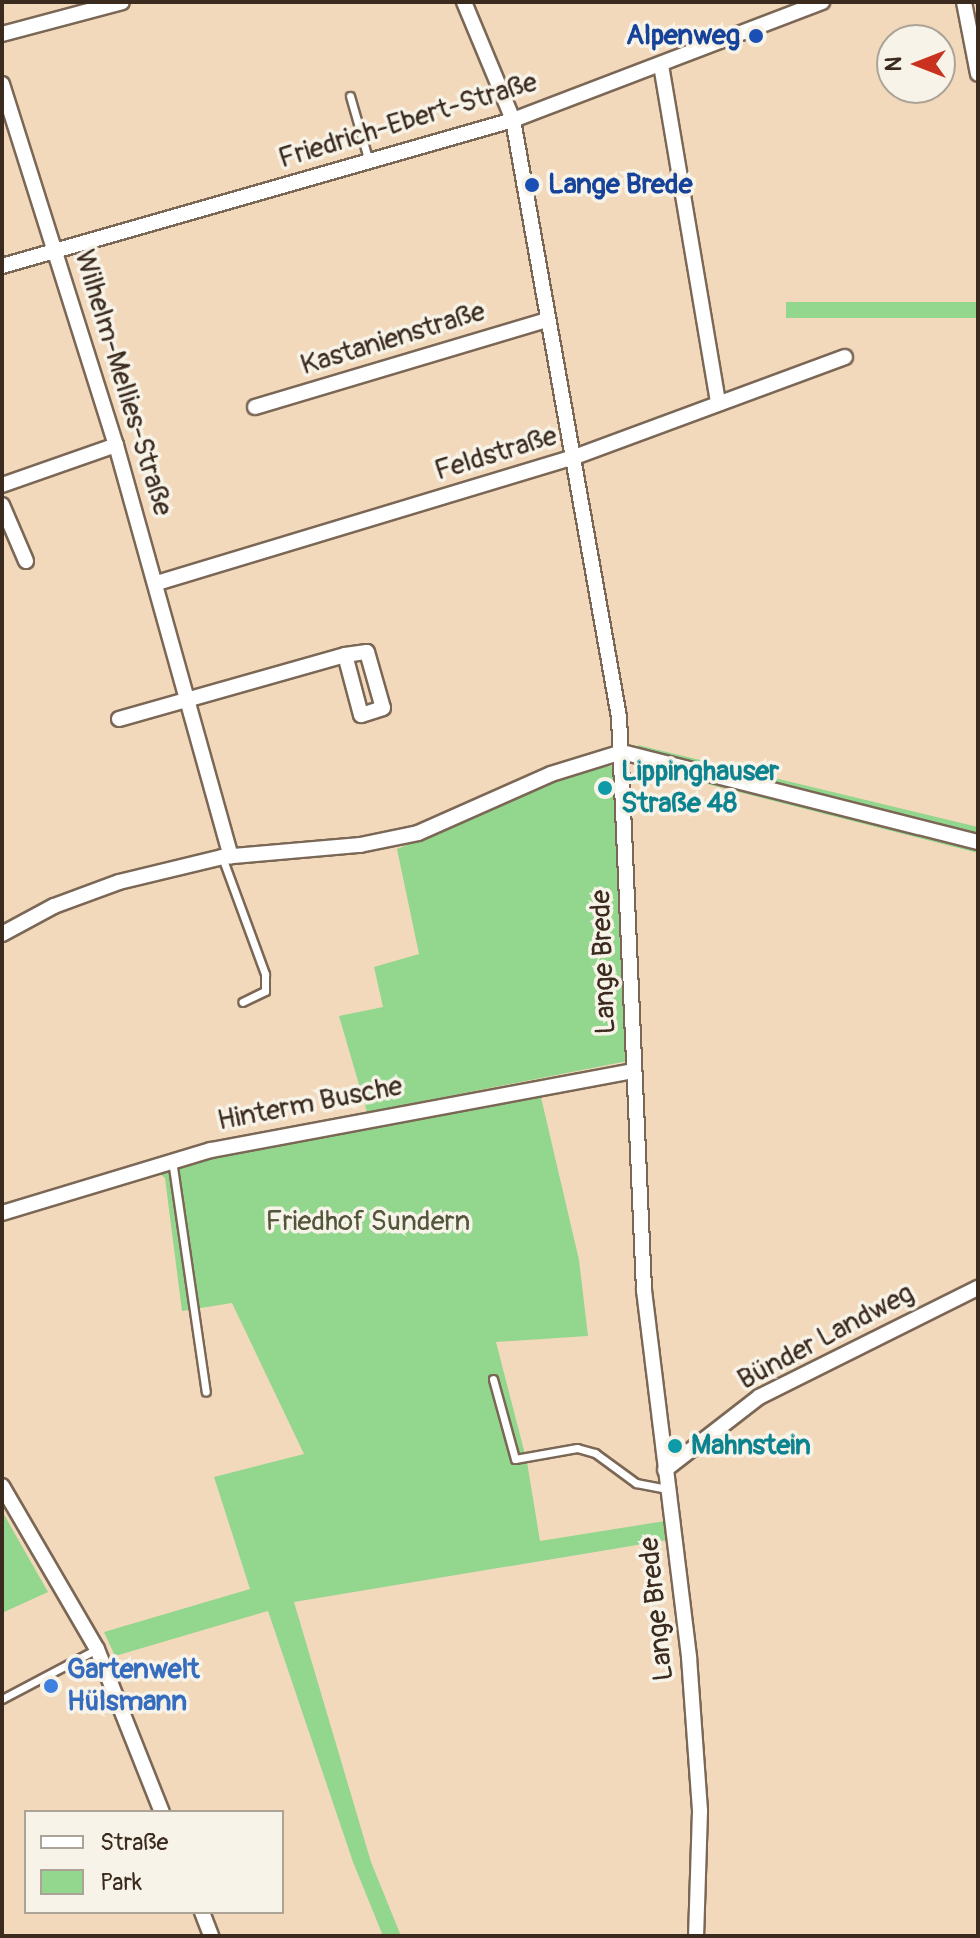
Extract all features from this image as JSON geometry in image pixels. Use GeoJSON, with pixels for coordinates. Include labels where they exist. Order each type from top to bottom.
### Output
{"type":"FeatureCollection","features":[{"type":"Feature","properties":{"kind":"street"},"geometry":{"type":"LineString","coordinates":[[2,34],[122,2]]}},
{"type":"Feature","properties":{"kind":"street","name":"Lange Brede"},"geometry":{"type":"LineString","coordinates":[[464,2],[513,120],[622,752],[647,1332],[689,1657],[700,1811],[696,1936]]}},
{"type":"Feature","properties":{"kind":"street","name":"Friedrich-Ebert-Straße"},"geometry":{"type":"LineString","coordinates":[[2,266],[513,120],[822,2]]}},
{"type":"Feature","properties":{"kind":"street"},"geometry":{"type":"LineString","coordinates":[[964,2],[978,74]]}},
{"type":"Feature","properties":{"kind":"street"},"geometry":{"type":"LineString","coordinates":[[661,65],[718,403]]}},
{"type":"Feature","properties":{"kind":"street","name":"Wilhelm-Mellies-Straße"},"geometry":{"type":"LineString","coordinates":[[2,84],[157,583],[226,856]]}},
{"type":"Feature","properties":{"kind":"street","name":"Kastanienstraße"},"geometry":{"type":"LineString","coordinates":[[255,407],[546,320]]}},
{"type":"Feature","properties":{"kind":"street","name":"Feldstraße"},"geometry":{"type":"LineString","coordinates":[[157,583],[572,458],[845,357]]}},
{"type":"Feature","properties":{"kind":"street"},"geometry":{"type":"LineString","coordinates":[[2,485],[116,445]]}},
{"type":"Feature","properties":{"kind":"street"},"geometry":{"type":"LineString","coordinates":[[2,505],[26,561]]}},
{"type":"Feature","properties":{"kind":"street"},"geometry":{"type":"LineString","coordinates":[[119,719],[345,655]]}},
{"type":"Feature","properties":{"kind":"street"},"geometry":{"type":"LineString","coordinates":[[2,934],[78,896],[226,856],[360,845],[408,835],[551,774],[622,752],[978,842]]}},
{"type":"Feature","properties":{"kind":"street","name":"Hinterm Busche"},"geometry":{"type":"LineString","coordinates":[[2,1213],[172,1159],[634,1071]]}},
{"type":"Feature","properties":{"kind":"street","name":"Bünder Landweg"},"geometry":{"type":"LineString","coordinates":[[665,1470],[759,1397],[978,1288]]}},
{"type":"Feature","properties":{"kind":"street"},"geometry":{"type":"LineString","coordinates":[[2,1486],[97,1649],[161,1810]]}},
{"type":"Feature","properties":{"kind":"street"},"geometry":{"type":"LineString","coordinates":[[203,1914],[211,1936]]}},
{"type":"Feature","properties":{"kind":"lane"},"geometry":{"type":"LineString","coordinates":[[350,96],[369,162]]}},
{"type":"Feature","properties":{"kind":"lane"},"geometry":{"type":"LineString","coordinates":[[226,856],[265,974],[265,991],[242,1002]]}},
{"type":"Feature","properties":{"kind":"lane"},"geometry":{"type":"LineString","coordinates":[[172,1159],[206,1392]]}},
{"type":"Feature","properties":{"kind":"lane"},"geometry":{"type":"LineString","coordinates":[[493,1379],[515,1459],[577,1448],[595,1453],[636,1483],[668,1489]]}},
{"type":"Feature","properties":{"kind":"lane"},"geometry":{"type":"LineString","coordinates":[[2,1699],[97,1649]]}},
{"type":"Feature","properties":{"kind":"green space"},"geometry":{"type":"Polygon","coordinates":[[[786,302],[978,302],[978,318],[786,318],[786,302]]]}},
{"type":"Feature","properties":{"kind":"green space"},"geometry":{"type":"Polygon","coordinates":[[[638,745],[978,827],[978,853],[648,769],[634,772],[638,745]]]}},
{"type":"Feature","properties":{"kind":"green space"},"geometry":{"type":"Polygon","coordinates":[[[618,766],[628,1061],[367,1112],[339,1016],[383,1007],[374,967],[419,954],[397,849],[589,767],[618,766]]]}},
{"type":"Feature","properties":{"kind":"green space","name":"Friedhof Sundern"},"geometry":{"type":"Polygon","coordinates":[[[540,1093],[579,1260],[588,1336],[496,1342],[527,1462],[540,1541],[665,1521],[667,1540],[294,1602],[371,1862],[401,1936],[383,1936],[353,1862],[268,1611],[115,1656],[104,1632],[250,1589],[214,1477],[304,1454],[232,1303],[182,1311],[165,1178],[155,1170],[540,1093]]]}},
{"type":"Feature","properties":{"kind":"green space"},"geometry":{"type":"Polygon","coordinates":[[[2,1511],[48,1592],[2,1613],[2,1511]]]}},
{"type":"Feature","properties":{"kind":"place","name":"Alpenweg"},"geometry":{"type":"Point","coordinates":[756,36]}},
{"type":"Feature","properties":{"kind":"place","name":"Lange Brede"},"geometry":{"type":"Point","coordinates":[532,185]}},
{"type":"Feature","properties":{"kind":"place","name":"Lippinghauser Straße 48"},"geometry":{"type":"Point","coordinates":[605,788]}},
{"type":"Feature","properties":{"kind":"place","name":"Mahnstein"},"geometry":{"type":"Point","coordinates":[675,1446]}},
{"type":"Feature","properties":{"kind":"place","name":"Gartenwelt Hülsmann"},"geometry":{"type":"Point","coordinates":[51,1686]}}]}
